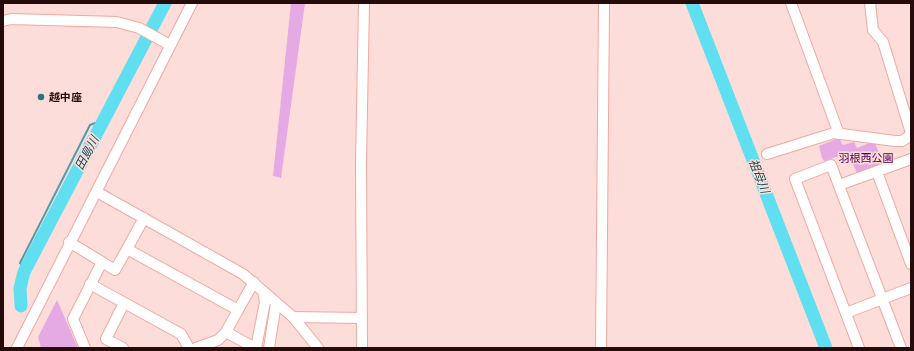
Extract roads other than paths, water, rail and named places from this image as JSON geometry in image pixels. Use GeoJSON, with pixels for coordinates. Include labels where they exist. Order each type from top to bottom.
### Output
{"type":"FeatureCollection","features":[{"type":"Feature","properties":{"kind":"street"},"geometry":{"type":"LineString","coordinates":[[17,348],[69,242],[97,192],[192,3]]}},
{"type":"Feature","properties":{"kind":"street"},"geometry":{"type":"LineString","coordinates":[[362,348],[364,3]]}},
{"type":"Feature","properties":{"kind":"street"},"geometry":{"type":"LineString","coordinates":[[601,348],[604,3]]}},
{"type":"Feature","properties":{"kind":"street"},"geometry":{"type":"LineString","coordinates":[[790,3],[838,134]]}},
{"type":"Feature","properties":{"kind":"street"},"geometry":{"type":"LineString","coordinates":[[767,154],[834,133],[895,141],[902,141],[911,134],[883,42],[873,30],[870,3],[866,3]]}},
{"type":"Feature","properties":{"kind":"street"},"geometry":{"type":"LineString","coordinates":[[3,21],[11,19],[117,22],[129,24],[170,45]]}},
{"type":"Feature","properties":{"kind":"street"},"geometry":{"type":"LineString","coordinates":[[840,186],[911,159]]}},
{"type":"Feature","properties":{"kind":"street"},"geometry":{"type":"LineString","coordinates":[[859,348],[795,179],[831,165],[901,348]]}},
{"type":"Feature","properties":{"kind":"street"},"geometry":{"type":"LineString","coordinates":[[877,172],[911,264]]}},
{"type":"Feature","properties":{"kind":"street"},"geometry":{"type":"LineString","coordinates":[[97,192],[243,274],[254,282],[293,318],[318,348]]}},
{"type":"Feature","properties":{"kind":"street"},"geometry":{"type":"LineString","coordinates":[[69,242],[115,270],[144,218]]}},
{"type":"Feature","properties":{"kind":"street"},"geometry":{"type":"LineString","coordinates":[[127,249],[238,310]]}},
{"type":"Feature","properties":{"kind":"street"},"geometry":{"type":"LineString","coordinates":[[85,348],[73,319],[102,262]]}},
{"type":"Feature","properties":{"kind":"street"},"geometry":{"type":"LineString","coordinates":[[202,347],[218,340],[226,332],[254,282]]}},
{"type":"Feature","properties":{"kind":"street"},"geometry":{"type":"LineString","coordinates":[[90,284],[181,334],[189,348]]}},
{"type":"Feature","properties":{"kind":"street"},"geometry":{"type":"LineString","coordinates":[[846,313],[911,288]]}},
{"type":"Feature","properties":{"kind":"street"},"geometry":{"type":"LineString","coordinates":[[226,332],[256,348],[265,302],[263,291]]}},
{"type":"Feature","properties":{"kind":"street"},"geometry":{"type":"LineString","coordinates":[[123,348],[106,339],[124,303]]}},
{"type":"Feature","properties":{"kind":"street"},"geometry":{"type":"LineString","coordinates":[[269,348],[276,303]]}},
{"type":"Feature","properties":{"kind":"street"},"geometry":{"type":"LineString","coordinates":[[293,318],[362,318]]}},
{"type":"Feature","properties":{"kind":"waterway","name":"田島川"},"geometry":{"type":"LineString","coordinates":[[21,306],[20,288],[24,272],[165,3]]}},
{"type":"Feature","properties":{"kind":"waterway","name":"祖母川"},"geometry":{"type":"LineString","coordinates":[[692,3],[826,348]]}},
{"type":"Feature","properties":{"kind":"waterway"},"geometry":{"type":"LineString","coordinates":[[26,269],[20,263],[90,125],[95,123],[101,126]]}},
{"type":"Feature","properties":{"kind":"place","name":"越中座"},"geometry":{"type":"Point","coordinates":[41,97]}},
{"type":"Feature","properties":{"kind":"park label","name":"羽根西公園"},"geometry":{"type":"Point","coordinates":[866,158]}}]}
